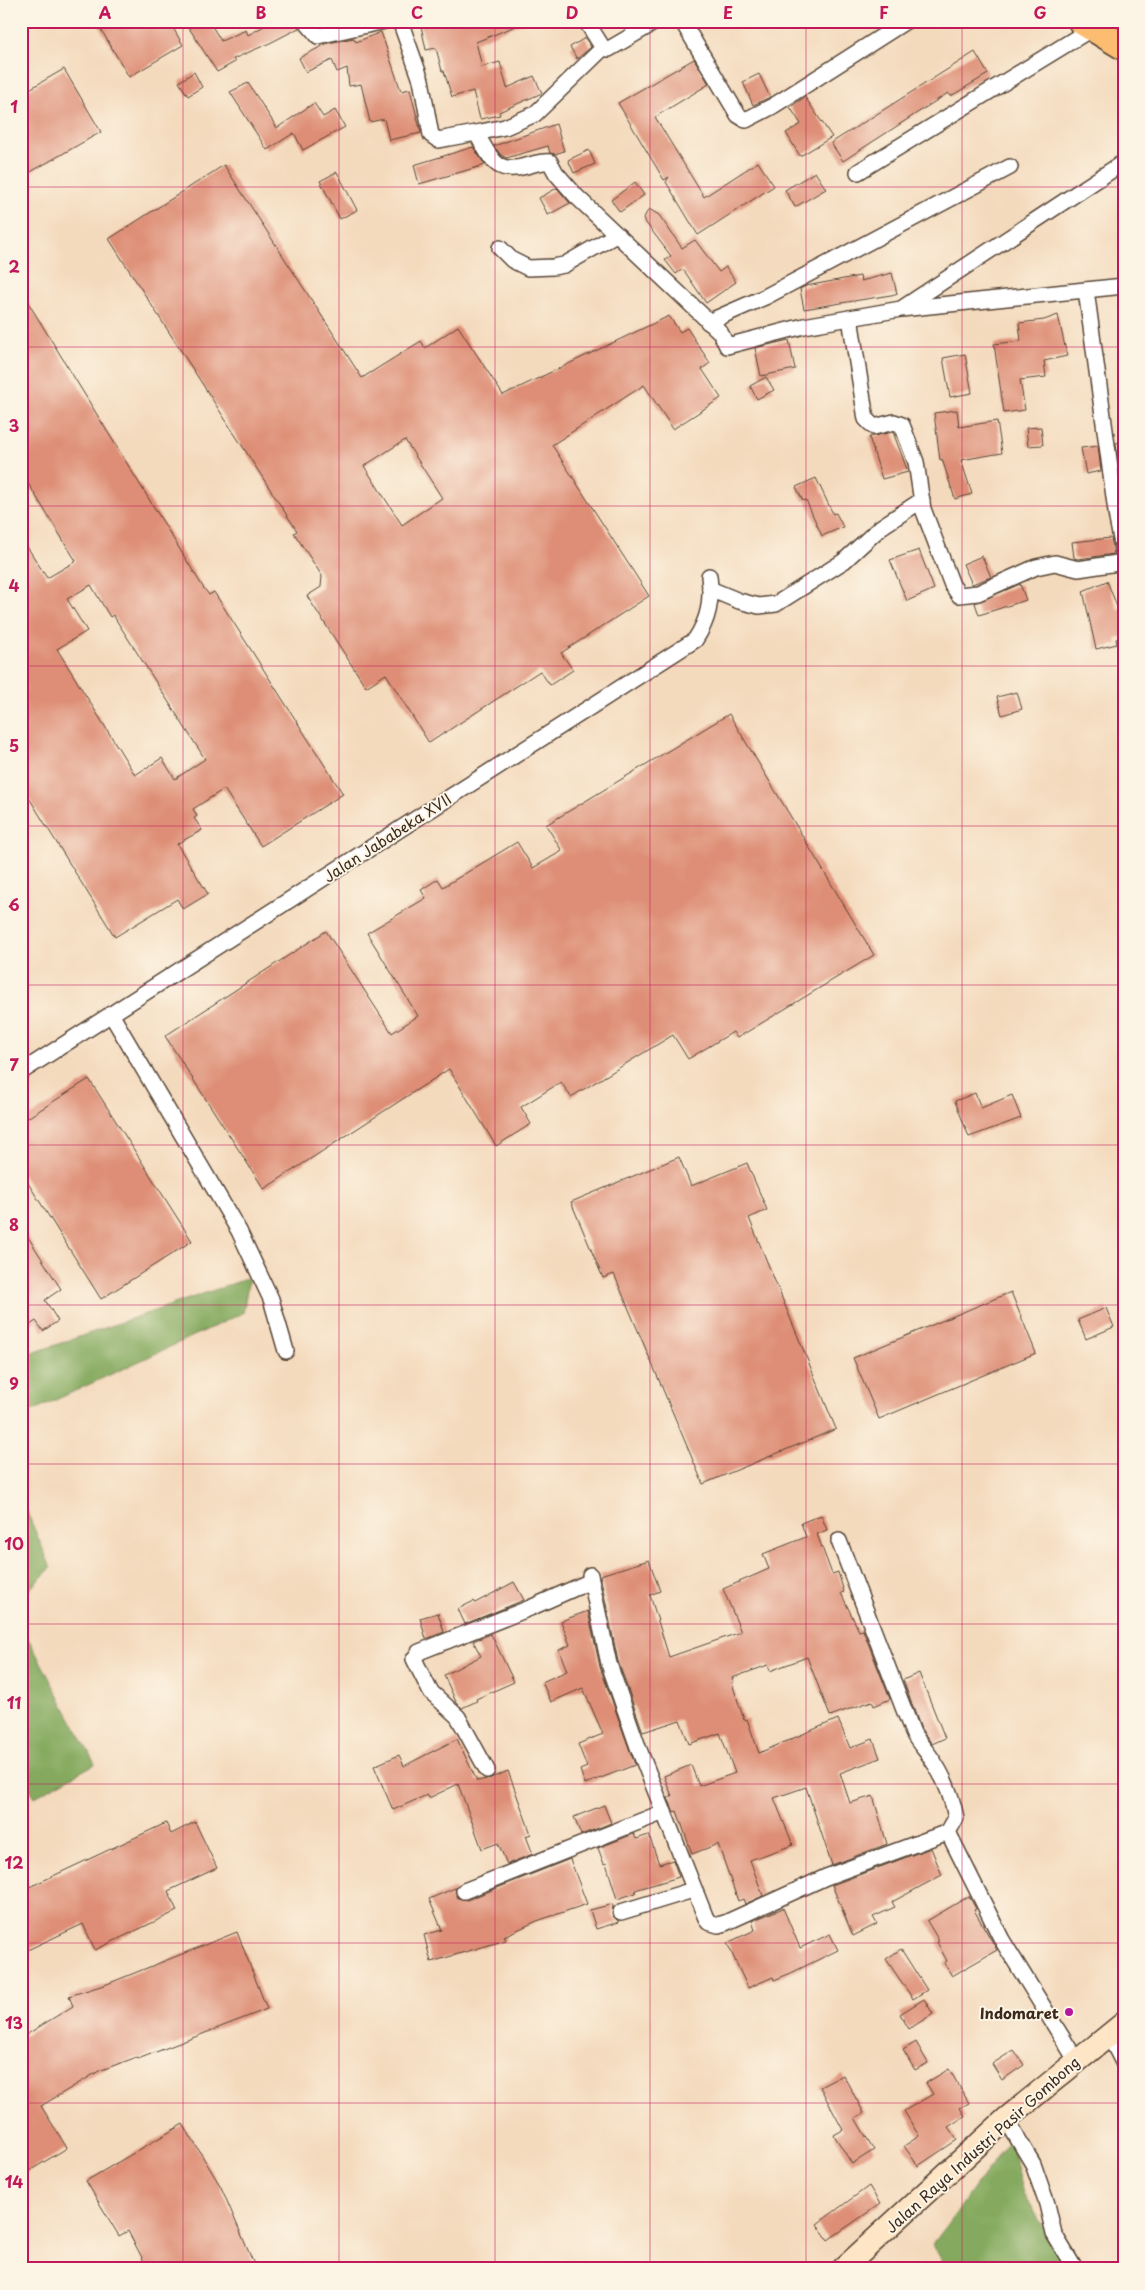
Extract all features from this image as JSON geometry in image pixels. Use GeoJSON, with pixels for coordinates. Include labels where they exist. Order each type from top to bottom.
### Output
{"type":"FeatureCollection","features":[{"type":"Feature","properties":{"kind":"highway"},"geometry":{"type":"LineString","coordinates":[[1086,25],[1124,47]]}},
{"type":"Feature","properties":{"kind":"main road","name":"Jalan Raya Industri Pasir Gombong"},"geometry":{"type":"LineString","coordinates":[[843,2269],[1006,2119],[1116,2029]]}},
{"type":"Feature","properties":{"kind":"street"},"geometry":{"type":"LineString","coordinates":[[307,24],[318,36],[385,21]]}},
{"type":"Feature","properties":{"kind":"street"},"geometry":{"type":"LineString","coordinates":[[400,21],[421,80],[431,136],[438,140],[505,127],[535,114],[603,48]]}},
{"type":"Feature","properties":{"kind":"street"},"geometry":{"type":"LineString","coordinates":[[586,21],[603,48],[609,49],[657,21]]}},
{"type":"Feature","properties":{"kind":"street"},"geometry":{"type":"LineString","coordinates":[[682,21],[738,115],[746,120],[773,106],[906,21]]}},
{"type":"Feature","properties":{"kind":"street"},"geometry":{"type":"LineString","coordinates":[[858,172],[1086,25]]}},
{"type":"Feature","properties":{"kind":"street"},"geometry":{"type":"LineString","coordinates":[[476,133],[492,160],[502,168],[520,168],[550,162],[556,173],[576,196],[720,332],[727,346],[804,326],[901,309],[1124,286]]}},
{"type":"Feature","properties":{"kind":"street"},"geometry":{"type":"LineString","coordinates":[[901,309],[1124,162]]}},
{"type":"Feature","properties":{"kind":"street"},"geometry":{"type":"LineString","coordinates":[[708,322],[765,297],[1010,167]]}},
{"type":"Feature","properties":{"kind":"street"},"geometry":{"type":"LineString","coordinates":[[500,248],[512,260],[528,268],[564,266],[616,235]]}},
{"type":"Feature","properties":{"kind":"street"},"geometry":{"type":"LineString","coordinates":[[1086,290],[1117,519],[1124,554]]}},
{"type":"Feature","properties":{"kind":"street"},"geometry":{"type":"LineString","coordinates":[[850,318],[866,419],[874,427],[894,422],[902,425],[916,462],[922,500],[952,585],[959,595],[978,593],[1036,566],[1055,563],[1078,569],[1124,562]]}},
{"type":"Feature","properties":{"kind":"street","name":"Jalan Jababeka XVII"},"geometry":{"type":"LineString","coordinates":[[21,1072],[694,640],[708,616],[710,582],[739,601],[759,606],[776,604],[844,561],[882,527],[922,500]]}},
{"type":"Feature","properties":{"kind":"street"},"geometry":{"type":"LineString","coordinates":[[110,1014],[239,1231],[271,1299],[286,1351]]}},
{"type":"Feature","properties":{"kind":"street"},"geometry":{"type":"LineString","coordinates":[[487,1770],[458,1717],[430,1691],[414,1660],[419,1652],[530,1608],[590,1578],[609,1664],[693,1890],[708,1922],[718,1925],[743,1916],[826,1877],[948,1832],[956,1818],[949,1790],[932,1759],[919,1745],[913,1732],[839,1540]]}},
{"type":"Feature","properties":{"kind":"street"},"geometry":{"type":"LineString","coordinates":[[464,1891],[664,1812]]}},
{"type":"Feature","properties":{"kind":"street"},"geometry":{"type":"LineString","coordinates":[[948,1832],[1002,1940],[1076,2060]]}},
{"type":"Feature","properties":{"kind":"street"},"geometry":{"type":"LineString","coordinates":[[621,1912],[693,1890]]}},
{"type":"Feature","properties":{"kind":"street"},"geometry":{"type":"LineString","coordinates":[[1116,2029],[1124,2064]]}},
{"type":"Feature","properties":{"kind":"street"},"geometry":{"type":"LineString","coordinates":[[1006,2119],[1033,2164],[1047,2204],[1054,2234],[1075,2269]]}},
{"type":"Feature","properties":{"kind":"green space"},"geometry":{"type":"Polygon","coordinates":[[[249,1278],[243,1313],[21,1416],[21,1357],[249,1278]]]}},
{"type":"Feature","properties":{"kind":"green space"},"geometry":{"type":"Polygon","coordinates":[[[21,1498],[51,1568],[21,1597],[21,1498]]]}},
{"type":"Feature","properties":{"kind":"green space"},"geometry":{"type":"Polygon","coordinates":[[[21,1625],[95,1764],[35,1797],[21,1775],[21,1625]]]}},
{"type":"Feature","properties":{"kind":"green space"},"geometry":{"type":"Polygon","coordinates":[[[1010,2140],[1024,2193],[1067,2269],[946,2269],[933,2244],[1010,2140]]]}},
{"type":"Feature","properties":{"kind":"building"},"geometry":{"type":"Polygon","coordinates":[[[96,21],[169,21],[183,45],[129,77],[96,21]]]}},
{"type":"Feature","properties":{"kind":"building"},"geometry":{"type":"Polygon","coordinates":[[[200,21],[209,21],[221,41],[246,30],[248,35],[273,21],[298,21],[299,28],[233,59],[235,62],[217,72],[189,28],[200,21]]]}},
{"type":"Feature","properties":{"kind":"building"},"geometry":{"type":"Polygon","coordinates":[[[420,21],[528,21],[476,42],[482,67],[500,62],[507,88],[534,76],[542,93],[499,112],[500,115],[480,119],[473,91],[452,97],[436,48],[426,50],[420,21]]]}},
{"type":"Feature","properties":{"kind":"building"},"geometry":{"type":"Polygon","coordinates":[[[381,32],[401,91],[410,89],[421,133],[389,140],[384,119],[370,122],[361,84],[349,86],[347,68],[337,72],[332,60],[306,72],[299,58],[328,43],[354,38],[356,42],[381,32]]]}},
{"type":"Feature","properties":{"kind":"building"},"geometry":{"type":"Polygon","coordinates":[[[585,38],[591,47],[577,59],[570,47],[585,38]]]}},
{"type":"Feature","properties":{"kind":"building"},"geometry":{"type":"Polygon","coordinates":[[[975,52],[988,74],[951,96],[948,93],[843,161],[831,143],[975,52]]]}},
{"type":"Feature","properties":{"kind":"building"},"geometry":{"type":"Polygon","coordinates":[[[694,59],[709,84],[655,117],[704,197],[758,162],[774,186],[698,235],[666,182],[669,177],[664,180],[618,103],[694,59]]]}},
{"type":"Feature","properties":{"kind":"building"},"geometry":{"type":"Polygon","coordinates":[[[64,69],[101,132],[27,174],[21,164],[21,94],[64,69]]]}},
{"type":"Feature","properties":{"kind":"building"},"geometry":{"type":"Polygon","coordinates":[[[194,72],[202,87],[188,96],[179,82],[194,72]]]}},
{"type":"Feature","properties":{"kind":"building"},"geometry":{"type":"Polygon","coordinates":[[[759,74],[770,97],[753,105],[743,82],[759,74]]]}},
{"type":"Feature","properties":{"kind":"building"},"geometry":{"type":"Polygon","coordinates":[[[248,83],[277,128],[314,103],[323,117],[335,110],[345,127],[303,150],[294,133],[267,150],[230,92],[248,83]]]}},
{"type":"Feature","properties":{"kind":"building"},"geometry":{"type":"Polygon","coordinates":[[[805,97],[832,137],[800,156],[786,133],[801,124],[790,107],[805,97]]]}},
{"type":"Feature","properties":{"kind":"building"},"geometry":{"type":"Polygon","coordinates":[[[556,124],[564,151],[555,154],[550,153],[548,146],[506,158],[494,146],[556,124]]]}},
{"type":"Feature","properties":{"kind":"building"},"geometry":{"type":"Polygon","coordinates":[[[473,147],[485,165],[419,184],[414,165],[473,147]]]}},
{"type":"Feature","properties":{"kind":"building"},"geometry":{"type":"Polygon","coordinates":[[[589,150],[595,164],[574,173],[568,160],[589,150]]]}},
{"type":"Feature","properties":{"kind":"building"},"geometry":{"type":"Polygon","coordinates":[[[224,165],[362,378],[421,341],[425,348],[458,326],[503,395],[669,316],[680,332],[687,328],[710,363],[702,369],[721,398],[673,429],[644,385],[552,445],[649,596],[561,653],[573,670],[550,685],[540,671],[429,743],[386,674],[366,687],[307,596],[321,587],[322,576],[294,533],[297,531],[109,239],[224,165]],[[405,440],[364,466],[402,525],[442,498],[405,440]]]}},
{"type":"Feature","properties":{"kind":"building"},"geometry":{"type":"Polygon","coordinates":[[[337,172],[357,210],[340,219],[320,181],[337,172]]]}},
{"type":"Feature","properties":{"kind":"building"},"geometry":{"type":"Polygon","coordinates":[[[815,172],[826,189],[795,207],[785,190],[815,172]]]}},
{"type":"Feature","properties":{"kind":"building"},"geometry":{"type":"Polygon","coordinates":[[[635,182],[644,195],[620,212],[611,200],[635,182]]]}},
{"type":"Feature","properties":{"kind":"building"},"geometry":{"type":"Polygon","coordinates":[[[557,188],[570,203],[548,215],[539,198],[557,188]]]}},
{"type":"Feature","properties":{"kind":"building"},"geometry":{"type":"Polygon","coordinates":[[[649,209],[659,215],[682,248],[695,240],[719,272],[726,267],[736,282],[706,303],[683,269],[676,274],[665,260],[671,256],[643,219],[649,209]]]}},
{"type":"Feature","properties":{"kind":"building"},"geometry":{"type":"Polygon","coordinates":[[[892,273],[897,294],[804,309],[800,289],[806,286],[860,276],[861,281],[892,273]]]}},
{"type":"Feature","properties":{"kind":"building"},"geometry":{"type":"Polygon","coordinates":[[[21,291],[203,587],[209,595],[214,592],[343,794],[261,846],[224,789],[193,809],[197,816],[194,818],[202,830],[177,844],[208,894],[183,909],[177,899],[115,937],[21,785],[21,537],[47,578],[76,561],[21,472],[21,291]],[[91,585],[67,599],[87,631],[57,649],[135,775],[162,758],[175,779],[205,759],[113,615],[110,617],[91,585]]]}},
{"type":"Feature","properties":{"kind":"building"},"geometry":{"type":"Polygon","coordinates":[[[1058,315],[1067,356],[1044,361],[1046,377],[1020,380],[1025,410],[1004,413],[994,344],[1021,341],[1019,323],[1044,320],[1058,315]]]}},
{"type":"Feature","properties":{"kind":"building"},"geometry":{"type":"Polygon","coordinates":[[[789,340],[795,369],[761,376],[755,348],[789,340]]]}},
{"type":"Feature","properties":{"kind":"building"},"geometry":{"type":"Polygon","coordinates":[[[965,354],[972,393],[950,397],[943,358],[965,354]]]}},
{"type":"Feature","properties":{"kind":"building"},"geometry":{"type":"Polygon","coordinates":[[[766,377],[774,390],[757,399],[750,386],[766,377]]]}},
{"type":"Feature","properties":{"kind":"building"},"geometry":{"type":"Polygon","coordinates":[[[957,410],[959,427],[997,421],[1002,453],[961,460],[972,494],[955,499],[942,459],[940,460],[934,413],[957,410]]]}},
{"type":"Feature","properties":{"kind":"building"},"geometry":{"type":"Polygon","coordinates":[[[1041,427],[1043,445],[1028,446],[1026,428],[1041,427]]]}},
{"type":"Feature","properties":{"kind":"building"},"geometry":{"type":"Polygon","coordinates":[[[893,432],[908,472],[882,479],[869,437],[893,432]]]}},
{"type":"Feature","properties":{"kind":"building"},"geometry":{"type":"Polygon","coordinates":[[[1124,441],[1124,458],[1118,459],[1116,443],[1124,441]]]}},
{"type":"Feature","properties":{"kind":"building"},"geometry":{"type":"Polygon","coordinates":[[[1098,446],[1101,471],[1086,474],[1081,448],[1098,446]]]}},
{"type":"Feature","properties":{"kind":"building"},"geometry":{"type":"Polygon","coordinates":[[[816,478],[833,514],[836,513],[843,527],[822,536],[806,500],[803,501],[796,487],[816,478]]]}},
{"type":"Feature","properties":{"kind":"building"},"geometry":{"type":"Polygon","coordinates":[[[1111,538],[1114,554],[1074,558],[1072,542],[1111,538]]]}},
{"type":"Feature","properties":{"kind":"building"},"geometry":{"type":"Polygon","coordinates":[[[919,550],[934,589],[907,601],[890,560],[919,550]]]}},
{"type":"Feature","properties":{"kind":"building"},"geometry":{"type":"Polygon","coordinates":[[[982,556],[991,577],[972,584],[963,564],[982,556]]]}},
{"type":"Feature","properties":{"kind":"building"},"geometry":{"type":"Polygon","coordinates":[[[1107,581],[1118,609],[1124,608],[1124,637],[1116,639],[1117,644],[1096,649],[1083,591],[1107,581]]]}},
{"type":"Feature","properties":{"kind":"building"},"geometry":{"type":"Polygon","coordinates":[[[1020,584],[1026,600],[979,615],[975,603],[1020,584]]]}},
{"type":"Feature","properties":{"kind":"building"},"geometry":{"type":"Polygon","coordinates":[[[1017,692],[1022,709],[1002,715],[997,697],[1017,692]]]}},
{"type":"Feature","properties":{"kind":"building"},"geometry":{"type":"Polygon","coordinates":[[[729,714],[874,955],[737,1038],[733,1032],[688,1059],[673,1035],[571,1097],[561,1082],[521,1107],[531,1124],[496,1146],[449,1069],[264,1189],[165,1036],[326,931],[392,1033],[418,1016],[367,933],[426,898],[421,890],[438,879],[443,887],[517,842],[533,868],[562,851],[546,825],[729,714]]]}},
{"type":"Feature","properties":{"kind":"building"},"geometry":{"type":"Polygon","coordinates":[[[89,1079],[192,1241],[101,1299],[21,1172],[21,1122],[89,1079]]]}},
{"type":"Feature","properties":{"kind":"building"},"geometry":{"type":"Polygon","coordinates":[[[975,1093],[981,1108],[1012,1095],[1021,1118],[969,1137],[955,1101],[975,1093]]]}},
{"type":"Feature","properties":{"kind":"building"},"geometry":{"type":"Polygon","coordinates":[[[679,1157],[691,1186],[747,1163],[767,1210],[749,1218],[836,1429],[703,1484],[614,1274],[603,1278],[571,1202],[679,1157]]]}},
{"type":"Feature","properties":{"kind":"building"},"geometry":{"type":"Polygon","coordinates":[[[21,1226],[61,1289],[45,1300],[58,1321],[43,1331],[36,1321],[21,1331],[21,1226]]]}},
{"type":"Feature","properties":{"kind":"building"},"geometry":{"type":"Polygon","coordinates":[[[1011,1292],[1036,1353],[879,1419],[853,1358],[1011,1292]]]}},
{"type":"Feature","properties":{"kind":"building"},"geometry":{"type":"Polygon","coordinates":[[[1106,1308],[1114,1327],[1086,1339],[1078,1320],[1106,1308]]]}},
{"type":"Feature","properties":{"kind":"building"},"geometry":{"type":"Polygon","coordinates":[[[821,1515],[827,1530],[817,1534],[832,1574],[838,1572],[844,1592],[841,1593],[859,1631],[863,1630],[890,1699],[874,1706],[872,1701],[830,1716],[807,1657],[770,1671],[768,1665],[732,1678],[734,1682],[732,1683],[744,1720],[747,1719],[759,1753],[838,1719],[850,1748],[873,1739],[880,1758],[840,1773],[850,1803],[873,1796],[887,1844],[832,1865],[806,1787],[774,1798],[793,1845],[750,1860],[763,1896],[745,1904],[743,1899],[738,1901],[718,1844],[692,1854],[677,1811],[674,1812],[668,1798],[672,1796],[664,1776],[691,1765],[699,1786],[735,1773],[720,1733],[689,1744],[680,1720],[643,1732],[618,1661],[600,1575],[649,1560],[660,1591],[650,1595],[669,1657],[741,1632],[723,1589],[769,1569],[763,1554],[806,1537],[801,1523],[821,1515]]]}},
{"type":"Feature","properties":{"kind":"building"},"geometry":{"type":"Polygon","coordinates":[[[514,1582],[524,1600],[465,1624],[458,1609],[474,1601],[475,1603],[514,1582]]]}},
{"type":"Feature","properties":{"kind":"building"},"geometry":{"type":"Polygon","coordinates":[[[588,1611],[600,1667],[635,1765],[585,1784],[580,1770],[587,1767],[578,1744],[603,1734],[583,1688],[551,1702],[542,1682],[567,1671],[559,1650],[570,1645],[561,1621],[588,1611]]]}},
{"type":"Feature","properties":{"kind":"building"},"geometry":{"type":"Polygon","coordinates":[[[438,1613],[444,1632],[426,1639],[420,1618],[438,1613]]]}},
{"type":"Feature","properties":{"kind":"building"},"geometry":{"type":"Polygon","coordinates":[[[491,1634],[514,1682],[476,1699],[477,1701],[462,1708],[456,1702],[444,1675],[481,1656],[473,1641],[491,1634]]]}},
{"type":"Feature","properties":{"kind":"building"},"geometry":{"type":"Polygon","coordinates":[[[919,1673],[945,1738],[932,1744],[921,1729],[903,1680],[919,1673]]]}},
{"type":"Feature","properties":{"kind":"building"},"geometry":{"type":"Polygon","coordinates":[[[457,1739],[477,1781],[508,1771],[531,1834],[526,1836],[533,1854],[507,1864],[498,1843],[482,1849],[458,1784],[429,1798],[427,1795],[393,1810],[374,1766],[399,1755],[404,1766],[457,1739]]]}},
{"type":"Feature","properties":{"kind":"building"},"geometry":{"type":"Polygon","coordinates":[[[604,1805],[611,1823],[581,1835],[574,1817],[604,1805]]]}},
{"type":"Feature","properties":{"kind":"building"},"geometry":{"type":"Polygon","coordinates":[[[195,1822],[217,1868],[168,1891],[177,1911],[95,1950],[83,1924],[21,1953],[21,1891],[166,1823],[171,1834],[195,1822]]]}},
{"type":"Feature","properties":{"kind":"building"},"geometry":{"type":"Polygon","coordinates":[[[634,1834],[636,1839],[649,1835],[659,1864],[673,1860],[679,1877],[635,1890],[636,1893],[617,1899],[606,1863],[604,1864],[598,1848],[634,1834]]]}},
{"type":"Feature","properties":{"kind":"building"},"geometry":{"type":"Polygon","coordinates":[[[931,1848],[942,1875],[892,1902],[895,1907],[873,1917],[877,1924],[853,1936],[832,1885],[931,1848]]]}},
{"type":"Feature","properties":{"kind":"building"},"geometry":{"type":"Polygon","coordinates":[[[570,1859],[587,1904],[537,1921],[504,1936],[506,1940],[431,1962],[424,1935],[442,1930],[429,1899],[455,1888],[458,1898],[467,1900],[570,1859]]]}},
{"type":"Feature","properties":{"kind":"building"},"geometry":{"type":"Polygon","coordinates":[[[969,1896],[976,1909],[974,1910],[997,1950],[952,1976],[944,1963],[947,1961],[937,1942],[939,1941],[927,1921],[969,1896]]]}},
{"type":"Feature","properties":{"kind":"building"},"geometry":{"type":"Polygon","coordinates":[[[613,1904],[612,1915],[619,1922],[596,1929],[590,1910],[613,1904]]]}},
{"type":"Feature","properties":{"kind":"building"},"geometry":{"type":"Polygon","coordinates":[[[783,1908],[800,1948],[830,1934],[838,1950],[791,1973],[774,1980],[773,1977],[748,1988],[727,1943],[755,1930],[752,1921],[783,1908]]]}},
{"type":"Feature","properties":{"kind":"building"},"geometry":{"type":"Polygon","coordinates":[[[237,1932],[267,2009],[138,2059],[137,2057],[99,2071],[41,2106],[67,2148],[21,2176],[21,2038],[73,2006],[69,1996],[107,1984],[237,1932]]]}},
{"type":"Feature","properties":{"kind":"building"},"geometry":{"type":"Polygon","coordinates":[[[901,1949],[927,1990],[913,1999],[886,1959],[901,1949]]]}},
{"type":"Feature","properties":{"kind":"building"},"geometry":{"type":"Polygon","coordinates":[[[924,1999],[933,2014],[909,2029],[900,2014],[924,1999]]]}},
{"type":"Feature","properties":{"kind":"building"},"geometry":{"type":"Polygon","coordinates":[[[916,2042],[928,2063],[915,2070],[903,2050],[916,2042]]]}},
{"type":"Feature","properties":{"kind":"building"},"geometry":{"type":"Polygon","coordinates":[[[1014,2050],[1024,2065],[1002,2080],[992,2064],[1014,2050]]]}},
{"type":"Feature","properties":{"kind":"building"},"geometry":{"type":"Polygon","coordinates":[[[949,2069],[969,2103],[960,2108],[965,2116],[948,2127],[957,2140],[918,2166],[904,2146],[919,2136],[904,2111],[933,2094],[926,2083],[949,2069]]]}},
{"type":"Feature","properties":{"kind":"building"},"geometry":{"type":"Polygon","coordinates":[[[843,2075],[864,2113],[855,2118],[874,2150],[852,2164],[834,2135],[843,2130],[820,2087],[843,2075]]]}},
{"type":"Feature","properties":{"kind":"building"},"geometry":{"type":"Polygon","coordinates":[[[183,2124],[221,2187],[256,2269],[148,2269],[128,2231],[119,2236],[86,2181],[183,2124]]]}},
{"type":"Feature","properties":{"kind":"building"},"geometry":{"type":"Polygon","coordinates":[[[869,2186],[880,2204],[828,2240],[817,2224],[869,2186]]]}},
{"type":"Feature","properties":{"kind":"place","name":"Indomaret"},"geometry":{"type":"Point","coordinates":[1069,2012]}}]}
